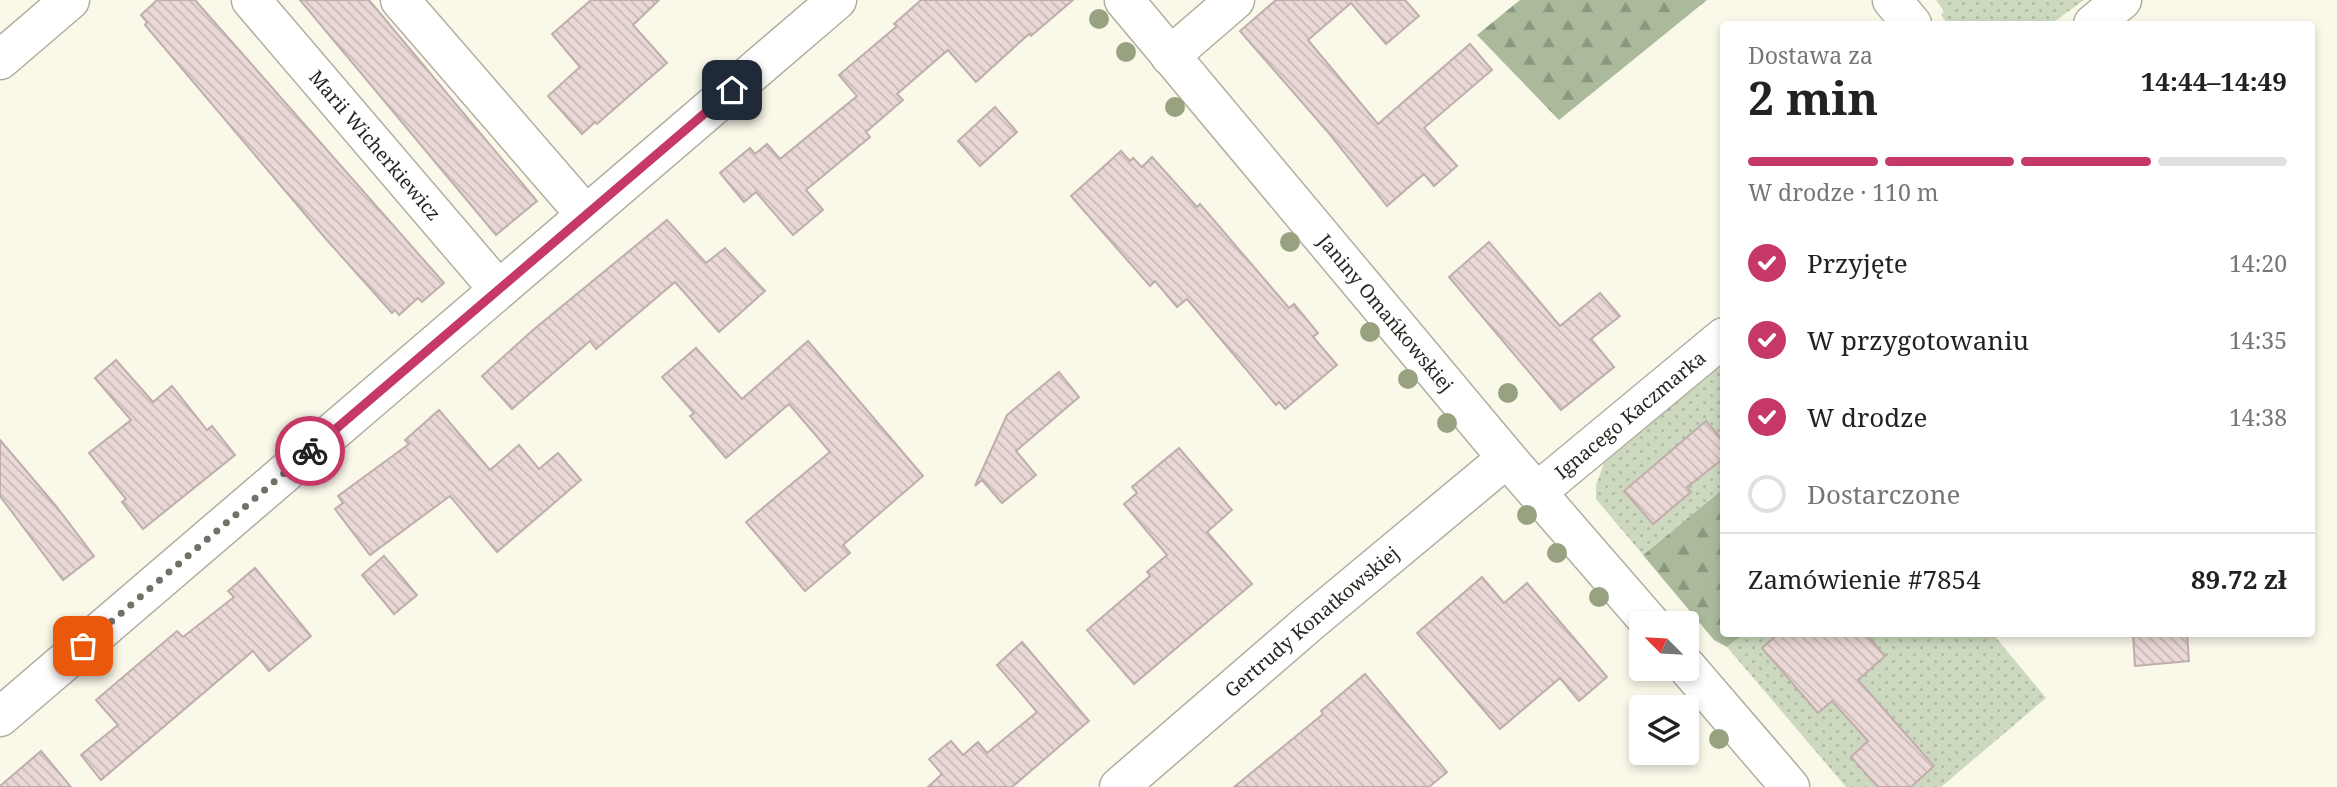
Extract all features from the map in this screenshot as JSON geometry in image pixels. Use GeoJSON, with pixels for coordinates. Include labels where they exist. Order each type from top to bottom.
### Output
{"type":"FeatureCollection","features":[{"type":"Feature","properties":{"kind":"street"},"geometry":{"type":"LineString","coordinates":[[0,60],[70,0]]}},
{"type":"Feature","properties":{"kind":"street","name":"Marii Wicherkiewicz"},"geometry":{"type":"LineString","coordinates":[[251,0],[498,289]]}},
{"type":"Feature","properties":{"kind":"street"},"geometry":{"type":"LineString","coordinates":[[400,0],[586,215]]}},
{"type":"Feature","properties":{"kind":"street"},"geometry":{"type":"LineString","coordinates":[[0,718],[837,0]]}},
{"type":"Feature","properties":{"kind":"street","name":"Janiny Omańkowskiej"},"geometry":{"type":"LineString","coordinates":[[1124,0],[1507,458],[1640,611]]}},
{"type":"Feature","properties":{"kind":"street"},"geometry":{"type":"LineString","coordinates":[[1170,56],[1235,0]]}},
{"type":"Feature","properties":{"kind":"street"},"geometry":{"type":"LineString","coordinates":[[1892,0],[1910,21]]}},
{"type":"Feature","properties":{"kind":"street"},"geometry":{"type":"LineString","coordinates":[[2097,21],[2122,0]]}},
{"type":"Feature","properties":{"kind":"street","name":"Ignacego Kaczmarka"},"geometry":{"type":"LineString","coordinates":[[1537,492],[1720,340]]}},
{"type":"Feature","properties":{"kind":"street","name":"Gertrudy Konatkowskiej"},"geometry":{"type":"LineString","coordinates":[[1119,787],[1310,622],[1507,458]]}},
{"type":"Feature","properties":{"kind":"street"},"geometry":{"type":"LineString","coordinates":[[1699,681],[1790,787]]}},
{"type":"Feature","properties":{"kind":"green space"},"geometry":{"type":"Polygon","coordinates":[[[1520,0],[1707,0],[1559,120],[1477,35],[1520,0]]]}},
{"type":"Feature","properties":{"kind":"green space"},"geometry":{"type":"Polygon","coordinates":[[[1936,0],[2084,0],[2055,21],[1946,21],[1941,15],[1944,11],[1936,0]]]}},
{"type":"Feature","properties":{"kind":"green space"},"geometry":{"type":"Polygon","coordinates":[[[1720,364],[1720,491],[1643,555],[1596,499],[1596,485],[1604,463],[1720,364]]]}},
{"type":"Feature","properties":{"kind":"green space"},"geometry":{"type":"Polygon","coordinates":[[[1720,491],[1720,637],[1740,637],[1727,647],[1714,640],[1699,622],[1699,611],[1690,611],[1643,555],[1720,491]]]}},
{"type":"Feature","properties":{"kind":"green space"},"geometry":{"type":"Polygon","coordinates":[[[1740,637],[1995,637],[2046,698],[1941,787],[1846,787],[1727,647],[1740,637]]]}},
{"type":"Feature","properties":{"kind":"building"},"geometry":{"type":"Polygon","coordinates":[[[157,0],[195,0],[444,283],[422,302],[418,298],[399,315],[395,310],[392,313],[145,25],[147,22],[141,15],[157,0]]]}},
{"type":"Feature","properties":{"kind":"building"},"geometry":{"type":"Polygon","coordinates":[[[300,0],[369,0],[537,201],[496,235],[300,0]]]}},
{"type":"Feature","properties":{"kind":"building"},"geometry":{"type":"Polygon","coordinates":[[[591,0],[659,0],[633,25],[667,63],[582,134],[548,96],[580,67],[552,34],[591,0]]]}},
{"type":"Feature","properties":{"kind":"building"},"geometry":{"type":"Polygon","coordinates":[[[921,0],[1073,0],[1031,36],[1029,34],[976,82],[948,50],[897,94],[903,100],[866,132],[870,137],[806,190],[823,210],[793,235],[756,192],[744,202],[720,173],[750,148],[755,154],[767,144],[780,159],[857,96],[839,75],[897,26],[894,24],[921,0]]]}},
{"type":"Feature","properties":{"kind":"building"},"geometry":{"type":"Polygon","coordinates":[[[1276,0],[1405,0],[1419,16],[1386,44],[1351,3],[1308,40],[1378,124],[1470,44],[1492,70],[1424,128],[1457,166],[1434,186],[1424,174],[1387,206],[1327,131],[1240,31],[1276,0]]]}},
{"type":"Feature","properties":{"kind":"building"},"geometry":{"type":"Polygon","coordinates":[[[995,107],[1017,132],[980,166],[958,141],[995,107]]]}},
{"type":"Feature","properties":{"kind":"building"},"geometry":{"type":"Polygon","coordinates":[[[1121,151],[1130,161],[1133,158],[1142,167],[1152,157],[1197,207],[1200,204],[1289,308],[1294,304],[1318,333],[1313,337],[1337,365],[1285,409],[1279,402],[1276,405],[1187,299],[1177,307],[1155,281],[1150,286],[1071,196],[1121,151]]]}},
{"type":"Feature","properties":{"kind":"building"},"geometry":{"type":"Polygon","coordinates":[[[667,220],[706,263],[725,248],[765,291],[719,332],[675,282],[596,349],[590,341],[512,409],[482,376],[533,330],[667,220]]]}},
{"type":"Feature","properties":{"kind":"building"},"geometry":{"type":"Polygon","coordinates":[[[1489,242],[1560,326],[1600,293],[1620,316],[1591,339],[1614,367],[1561,410],[1449,277],[1489,242]]]}},
{"type":"Feature","properties":{"kind":"building"},"geometry":{"type":"Polygon","coordinates":[[[808,341],[923,476],[843,545],[850,553],[805,591],[746,522],[830,452],[789,404],[726,458],[690,416],[694,413],[662,377],[696,348],[742,399],[808,341]]]}},
{"type":"Feature","properties":{"kind":"building"},"geometry":{"type":"Polygon","coordinates":[[[116,360],[153,402],[172,386],[207,430],[212,426],[235,455],[143,529],[122,502],[126,499],[89,453],[131,420],[95,378],[116,360]]]}},
{"type":"Feature","properties":{"kind":"building"},"geometry":{"type":"Polygon","coordinates":[[[1059,372],[1079,397],[1016,451],[1036,475],[1002,503],[982,480],[975,486],[1007,415],[1059,372]]]}},
{"type":"Feature","properties":{"kind":"building"},"geometry":{"type":"Polygon","coordinates":[[[439,410],[490,470],[519,445],[539,469],[558,453],[581,480],[497,552],[450,496],[370,555],[335,509],[343,503],[338,496],[409,444],[405,440],[439,410]]]}},
{"type":"Feature","properties":{"kind":"building"},"geometry":{"type":"Polygon","coordinates":[[[1706,421],[1720,437],[1720,461],[1687,487],[1691,492],[1653,524],[1624,491],[1706,421]]]}},
{"type":"Feature","properties":{"kind":"building"},"geometry":{"type":"Polygon","coordinates":[[[0,440],[94,556],[63,580],[0,496],[0,440]]]}},
{"type":"Feature","properties":{"kind":"building"},"geometry":{"type":"Polygon","coordinates":[[[1179,448],[1232,510],[1207,532],[1252,584],[1134,684],[1087,630],[1150,576],[1147,572],[1167,555],[1124,504],[1137,493],[1132,487],[1179,448]]]}},
{"type":"Feature","properties":{"kind":"building"},"geometry":{"type":"Polygon","coordinates":[[[384,556],[417,595],[394,614],[362,575],[384,556]]]}},
{"type":"Feature","properties":{"kind":"building"},"geometry":{"type":"Polygon","coordinates":[[[255,568],[311,636],[269,671],[253,651],[101,780],[81,755],[118,725],[96,700],[177,631],[183,637],[234,597],[228,591],[255,568]]]}},
{"type":"Feature","properties":{"kind":"building"},"geometry":{"type":"Polygon","coordinates":[[[1482,577],[1504,603],[1527,583],[1607,677],[1579,701],[1560,678],[1500,729],[1417,633],[1482,577]]]}},
{"type":"Feature","properties":{"kind":"building"},"geometry":{"type":"Polygon","coordinates":[[[1775,637],[1869,637],[1885,656],[1858,680],[1934,766],[1911,787],[1878,787],[1851,757],[1868,741],[1832,701],[1818,713],[1762,648],[1775,637]]]}},
{"type":"Feature","properties":{"kind":"building"},"geometry":{"type":"Polygon","coordinates":[[[2133,637],[2187,637],[2189,661],[2135,666],[2133,637]]]}},
{"type":"Feature","properties":{"kind":"building"},"geometry":{"type":"Polygon","coordinates":[[[1022,642],[1089,721],[1012,787],[928,787],[942,774],[929,759],[951,741],[963,755],[978,742],[987,753],[1037,712],[997,665],[1022,642]]]}},
{"type":"Feature","properties":{"kind":"building"},"geometry":{"type":"Polygon","coordinates":[[[1365,674],[1447,772],[1429,787],[1234,787],[1323,714],[1321,711],[1365,674]]]}},
{"type":"Feature","properties":{"kind":"building"},"geometry":{"type":"Polygon","coordinates":[[[41,751],[71,787],[0,787],[0,786],[41,751]]]}},
{"type":"Feature","properties":{"kind":"way so far"},"geometry":{"type":"LineString","coordinates":[[83,646],[310,451]]}},
{"type":"Feature","properties":{"kind":"route"},"geometry":{"type":"LineString","coordinates":[[310,451],[732,90]]}}]}
